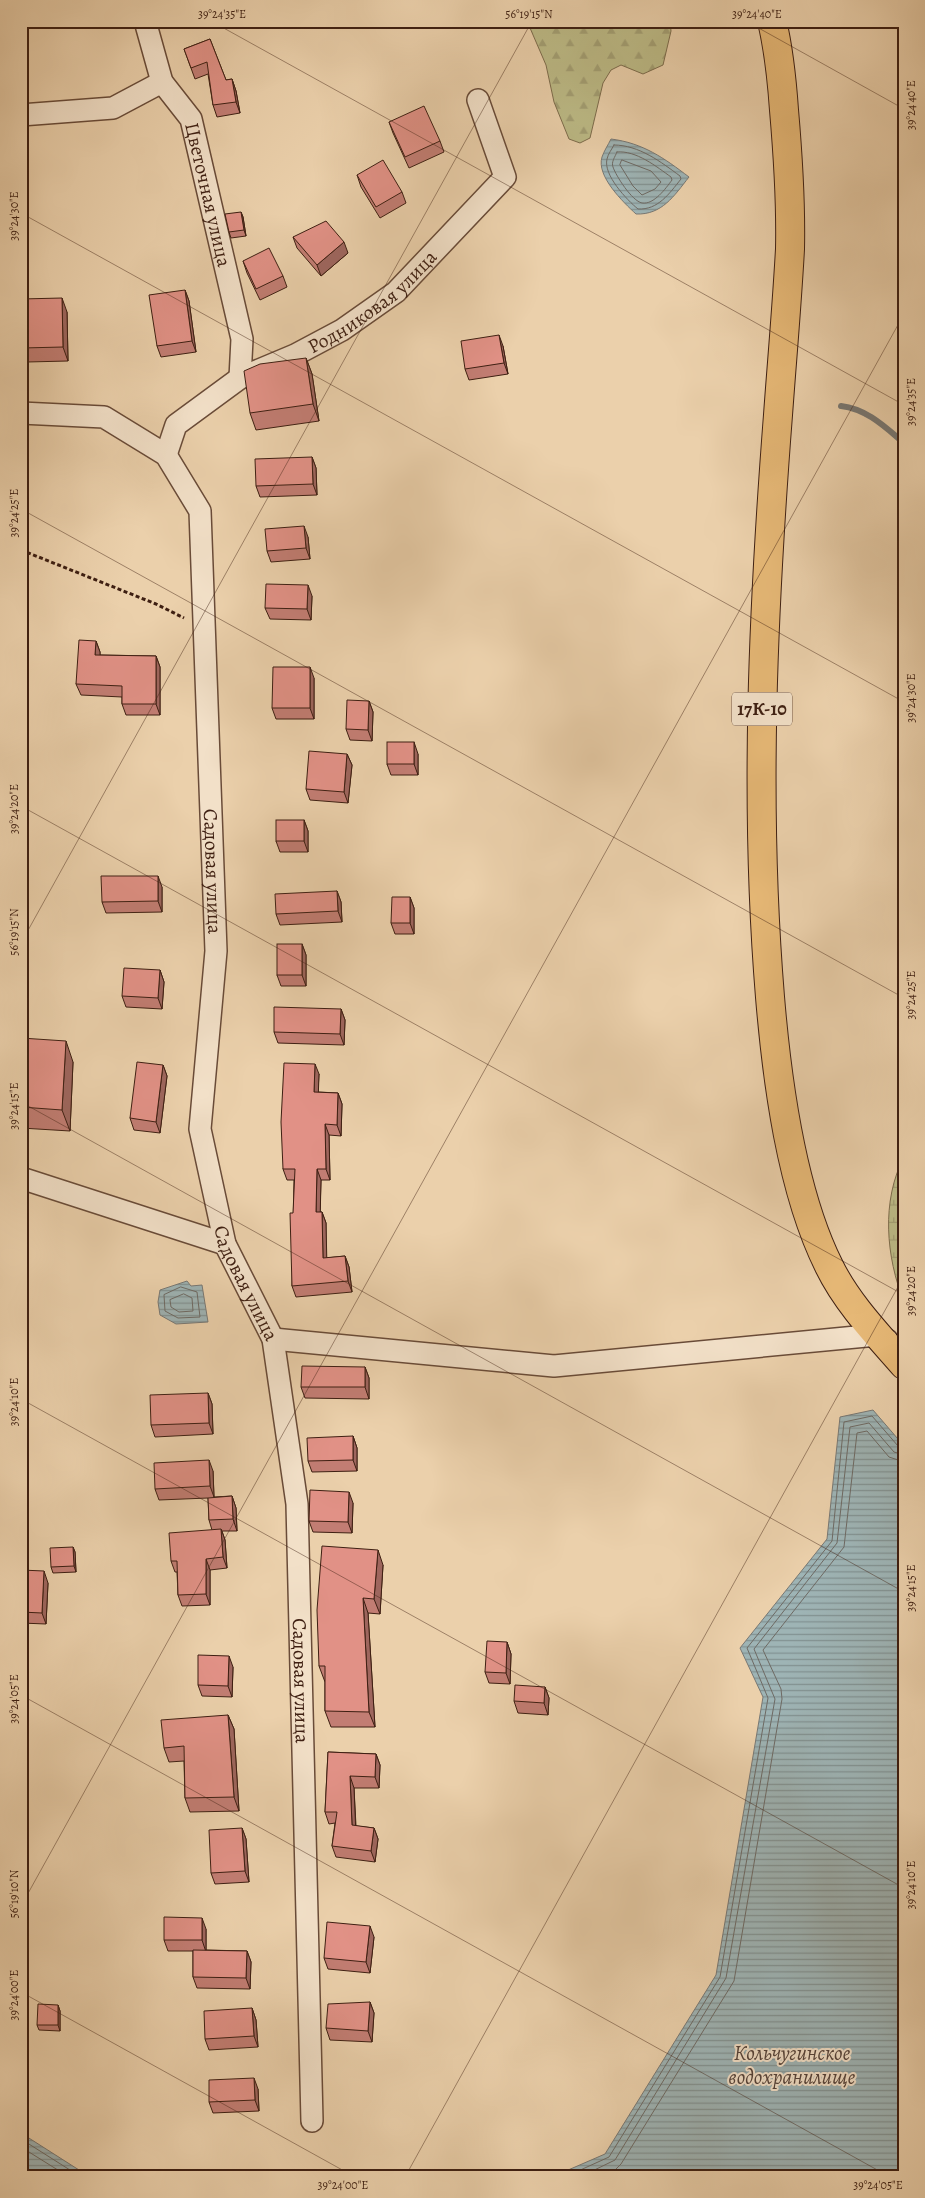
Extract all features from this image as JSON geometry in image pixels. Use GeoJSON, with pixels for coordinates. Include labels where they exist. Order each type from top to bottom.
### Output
{"type":"FeatureCollection","features":[{"type":"Feature","properties":{"kind":"main road","name":"17К-10"},"geometry":{"type":"LineString","coordinates":[[772,21],[786,124],[790,193],[790,240],[768,547],[762,701],[764,926],[773,1035],[791,1148],[806,1206],[829,1267],[846,1296],[904,1365]]}},
{"type":"Feature","properties":{"kind":"street","name":"Цветочная улица"},"geometry":{"type":"LineString","coordinates":[[145,21],[162,82],[191,119],[242,339],[240,378]]}},
{"type":"Feature","properties":{"kind":"street"},"geometry":{"type":"LineString","coordinates":[[21,115],[113,108],[162,82]]}},
{"type":"Feature","properties":{"kind":"street","name":"Родниковая улица"},"geometry":{"type":"LineString","coordinates":[[166,456],[176,425],[240,378],[295,355],[342,330],[396,292],[505,177],[478,100]]}},
{"type":"Feature","properties":{"kind":"street"},"geometry":{"type":"LineString","coordinates":[[21,413],[104,417],[166,456]]}},
{"type":"Feature","properties":{"kind":"street","name":"Садовая улица"},"geometry":{"type":"LineString","coordinates":[[166,456],[200,511],[216,950],[200,1129],[225,1244],[274,1339],[297,1504],[312,2121]]}},
{"type":"Feature","properties":{"kind":"street"},"geometry":{"type":"LineString","coordinates":[[21,1178],[225,1244]]}},
{"type":"Feature","properties":{"kind":"street"},"geometry":{"type":"LineString","coordinates":[[274,1339],[554,1366],[878,1334],[904,1351]]}},
{"type":"Feature","properties":{"kind":"path"},"geometry":{"type":"LineString","coordinates":[[21,550],[156,604],[205,628]]}},
{"type":"Feature","properties":{"kind":"green space"},"geometry":{"type":"Polygon","coordinates":[[[527,21],[670,21],[671,31],[663,65],[643,74],[621,65],[611,70],[603,83],[590,138],[580,143],[569,139],[554,102],[546,65],[527,21]]]}},
{"type":"Feature","properties":{"kind":"green space"},"geometry":{"type":"Polygon","coordinates":[[[904,1157],[904,1302],[893,1267],[890,1248],[889,1210],[897,1174],[904,1157]]]}},
{"type":"Feature","properties":{"kind":"water"},"geometry":{"type":"Polygon","coordinates":[[[611,139],[633,144],[653,152],[689,177],[667,203],[660,208],[636,214],[612,188],[603,172],[602,157],[611,139]]]}},
{"type":"Feature","properties":{"kind":"water"},"geometry":{"type":"Polygon","coordinates":[[[187,1281],[191,1286],[202,1285],[208,1322],[176,1324],[160,1315],[158,1302],[160,1290],[187,1281]]]}},
{"type":"Feature","properties":{"kind":"water","name":"Кольчугинское водохранилище"},"geometry":{"type":"Polygon","coordinates":[[[873,1410],[904,1446],[904,2177],[552,2177],[605,2154],[716,1975],[763,1697],[740,1648],[827,1539],[840,1417],[873,1410]]]}},
{"type":"Feature","properties":{"kind":"water"},"geometry":{"type":"Polygon","coordinates":[[[21,2133],[90,2177],[21,2177],[21,2133]]]}},
{"type":"Feature","properties":{"kind":"building"},"geometry":{"type":"Polygon","coordinates":[[[210,39],[226,80],[232,79],[236,102],[213,105],[207,62],[191,68],[184,49],[210,39]]]}},
{"type":"Feature","properties":{"kind":"building"},"geometry":{"type":"Polygon","coordinates":[[[424,106],[440,141],[405,157],[389,122],[424,106]]]}},
{"type":"Feature","properties":{"kind":"building"},"geometry":{"type":"Polygon","coordinates":[[[383,160],[402,192],[376,207],[357,175],[383,160]]]}},
{"type":"Feature","properties":{"kind":"building"},"geometry":{"type":"Polygon","coordinates":[[[241,212],[244,230],[229,232],[225,214],[241,212]]]}},
{"type":"Feature","properties":{"kind":"building"},"geometry":{"type":"Polygon","coordinates":[[[326,221],[344,242],[317,265],[293,237],[326,221]]]}},
{"type":"Feature","properties":{"kind":"building"},"geometry":{"type":"Polygon","coordinates":[[[269,248],[283,276],[256,289],[243,261],[269,248]]]}},
{"type":"Feature","properties":{"kind":"building"},"geometry":{"type":"Polygon","coordinates":[[[185,290],[192,341],[157,346],[149,295],[185,290]]]}},
{"type":"Feature","properties":{"kind":"building"},"geometry":{"type":"Polygon","coordinates":[[[62,298],[63,347],[22,348],[21,299],[62,298]]]}},
{"type":"Feature","properties":{"kind":"building"},"geometry":{"type":"Polygon","coordinates":[[[499,335],[504,363],[465,369],[461,341],[499,335]]]}},
{"type":"Feature","properties":{"kind":"building"},"geometry":{"type":"Polygon","coordinates":[[[306,358],[313,404],[250,413],[244,371],[260,364],[306,358]]]}},
{"type":"Feature","properties":{"kind":"building"},"geometry":{"type":"Polygon","coordinates":[[[312,457],[313,484],[256,486],[255,459],[312,457]]]}},
{"type":"Feature","properties":{"kind":"building"},"geometry":{"type":"Polygon","coordinates":[[[304,526],[306,548],[267,551],[265,529],[304,526]]]}},
{"type":"Feature","properties":{"kind":"building"},"geometry":{"type":"Polygon","coordinates":[[[266,584],[308,585],[307,609],[265,608],[266,584]]]}},
{"type":"Feature","properties":{"kind":"building"},"geometry":{"type":"Polygon","coordinates":[[[79,640],[96,641],[95,655],[156,656],[156,704],[122,704],[122,686],[76,684],[79,640]]]}},
{"type":"Feature","properties":{"kind":"building"},"geometry":{"type":"Polygon","coordinates":[[[273,667],[310,667],[310,708],[272,708],[273,667]]]}},
{"type":"Feature","properties":{"kind":"building"},"geometry":{"type":"Polygon","coordinates":[[[347,700],[369,701],[368,730],[346,729],[347,700]]]}},
{"type":"Feature","properties":{"kind":"building"},"geometry":{"type":"Polygon","coordinates":[[[387,742],[414,742],[414,764],[387,764],[387,742]]]}},
{"type":"Feature","properties":{"kind":"building"},"geometry":{"type":"Polygon","coordinates":[[[309,751],[347,754],[344,792],[306,789],[309,751]]]}},
{"type":"Feature","properties":{"kind":"building"},"geometry":{"type":"Polygon","coordinates":[[[276,820],[304,820],[304,841],[276,841],[276,820]]]}},
{"type":"Feature","properties":{"kind":"building"},"geometry":{"type":"Polygon","coordinates":[[[101,876],[158,876],[158,901],[102,902],[101,876]]]}},
{"type":"Feature","properties":{"kind":"building"},"geometry":{"type":"Polygon","coordinates":[[[337,891],[338,911],[276,914],[275,894],[337,891]]]}},
{"type":"Feature","properties":{"kind":"building"},"geometry":{"type":"Polygon","coordinates":[[[392,897],[410,897],[410,923],[391,923],[392,897]]]}},
{"type":"Feature","properties":{"kind":"building"},"geometry":{"type":"Polygon","coordinates":[[[277,944],[302,944],[302,975],[277,975],[277,944]]]}},
{"type":"Feature","properties":{"kind":"building"},"geometry":{"type":"Polygon","coordinates":[[[124,968],[160,970],[158,998],[122,996],[124,968]]]}},
{"type":"Feature","properties":{"kind":"building"},"geometry":{"type":"Polygon","coordinates":[[[274,1007],[341,1009],[340,1034],[274,1032],[274,1007]]]}},
{"type":"Feature","properties":{"kind":"building"},"geometry":{"type":"Polygon","coordinates":[[[21,1038],[66,1041],[62,1110],[21,1107],[21,1038]]]}},
{"type":"Feature","properties":{"kind":"building"},"geometry":{"type":"Polygon","coordinates":[[[137,1062],[163,1065],[156,1122],[130,1118],[137,1062]]]}},
{"type":"Feature","properties":{"kind":"building"},"geometry":{"type":"Polygon","coordinates":[[[284,1063],[315,1064],[314,1092],[338,1093],[337,1125],[325,1124],[326,1169],[317,1169],[316,1212],[322,1212],[323,1258],[345,1256],[348,1281],[292,1286],[290,1213],[293,1213],[295,1169],[283,1169],[281,1122],[284,1063]]]}},
{"type":"Feature","properties":{"kind":"building"},"geometry":{"type":"Polygon","coordinates":[[[302,1366],[365,1367],[365,1387],[301,1387],[302,1366]]]}},
{"type":"Feature","properties":{"kind":"building"},"geometry":{"type":"Polygon","coordinates":[[[208,1393],[209,1423],[151,1425],[150,1395],[208,1393]]]}},
{"type":"Feature","properties":{"kind":"building"},"geometry":{"type":"Polygon","coordinates":[[[353,1436],[353,1460],[308,1461],[307,1438],[353,1436]]]}},
{"type":"Feature","properties":{"kind":"building"},"geometry":{"type":"Polygon","coordinates":[[[209,1460],[210,1486],[155,1489],[154,1463],[209,1460]]]}},
{"type":"Feature","properties":{"kind":"building"},"geometry":{"type":"Polygon","coordinates":[[[310,1490],[349,1492],[348,1522],[309,1521],[310,1490]]]}},
{"type":"Feature","properties":{"kind":"building"},"geometry":{"type":"Polygon","coordinates":[[[232,1496],[233,1519],[209,1520],[208,1498],[232,1496]]]}},
{"type":"Feature","properties":{"kind":"building"},"geometry":{"type":"Polygon","coordinates":[[[221,1529],[223,1557],[206,1559],[206,1594],[178,1595],[177,1561],[171,1561],[169,1533],[221,1529]]]}},
{"type":"Feature","properties":{"kind":"building"},"geometry":{"type":"Polygon","coordinates":[[[322,1546],[378,1550],[374,1599],[363,1598],[369,1712],[325,1711],[325,1666],[319,1666],[317,1610],[322,1546]]]}},
{"type":"Feature","properties":{"kind":"building"},"geometry":{"type":"Polygon","coordinates":[[[73,1547],[74,1566],[51,1567],[50,1548],[73,1547]]]}},
{"type":"Feature","properties":{"kind":"building"},"geometry":{"type":"Polygon","coordinates":[[[21,1570],[44,1571],[42,1613],[21,1612],[21,1570]]]}},
{"type":"Feature","properties":{"kind":"building"},"geometry":{"type":"Polygon","coordinates":[[[487,1641],[507,1642],[506,1673],[485,1672],[487,1641]]]}},
{"type":"Feature","properties":{"kind":"building"},"geometry":{"type":"Polygon","coordinates":[[[198,1655],[229,1656],[228,1686],[198,1685],[198,1655]]]}},
{"type":"Feature","properties":{"kind":"building"},"geometry":{"type":"Polygon","coordinates":[[[515,1685],[545,1687],[544,1703],[514,1701],[515,1685]]]}},
{"type":"Feature","properties":{"kind":"building"},"geometry":{"type":"Polygon","coordinates":[[[228,1715],[234,1797],[185,1798],[184,1746],[164,1748],[161,1720],[228,1715]]]}},
{"type":"Feature","properties":{"kind":"building"},"geometry":{"type":"Polygon","coordinates":[[[328,1752],[376,1754],[375,1777],[350,1776],[352,1825],[374,1828],[371,1851],[332,1846],[337,1812],[325,1812],[328,1752]]]}},
{"type":"Feature","properties":{"kind":"building"},"geometry":{"type":"Polygon","coordinates":[[[242,1828],[245,1871],[211,1873],[209,1830],[242,1828]]]}},
{"type":"Feature","properties":{"kind":"building"},"geometry":{"type":"Polygon","coordinates":[[[164,1917],[202,1918],[202,1940],[164,1940],[164,1917]]]}},
{"type":"Feature","properties":{"kind":"building"},"geometry":{"type":"Polygon","coordinates":[[[327,1922],[370,1926],[366,1962],[324,1958],[327,1922]]]}},
{"type":"Feature","properties":{"kind":"building"},"geometry":{"type":"Polygon","coordinates":[[[193,1950],[247,1951],[246,1978],[193,1977],[193,1950]]]}},
{"type":"Feature","properties":{"kind":"building"},"geometry":{"type":"Polygon","coordinates":[[[370,2002],[368,2031],[326,2028],[328,2004],[370,2002]]]}},
{"type":"Feature","properties":{"kind":"building"},"geometry":{"type":"Polygon","coordinates":[[[38,2004],[58,2005],[58,2025],[37,2025],[38,2004]]]}},
{"type":"Feature","properties":{"kind":"building"},"geometry":{"type":"Polygon","coordinates":[[[252,2008],[254,2036],[205,2039],[204,2011],[252,2008]]]}},
{"type":"Feature","properties":{"kind":"building"},"geometry":{"type":"Polygon","coordinates":[[[254,2078],[255,2100],[209,2102],[209,2080],[254,2078]]]}},
{"type":"Feature","properties":{"kind":"waterway"},"geometry":{"type":"LineString","coordinates":[[841,406],[867,415],[883,425],[904,443]]}}]}
